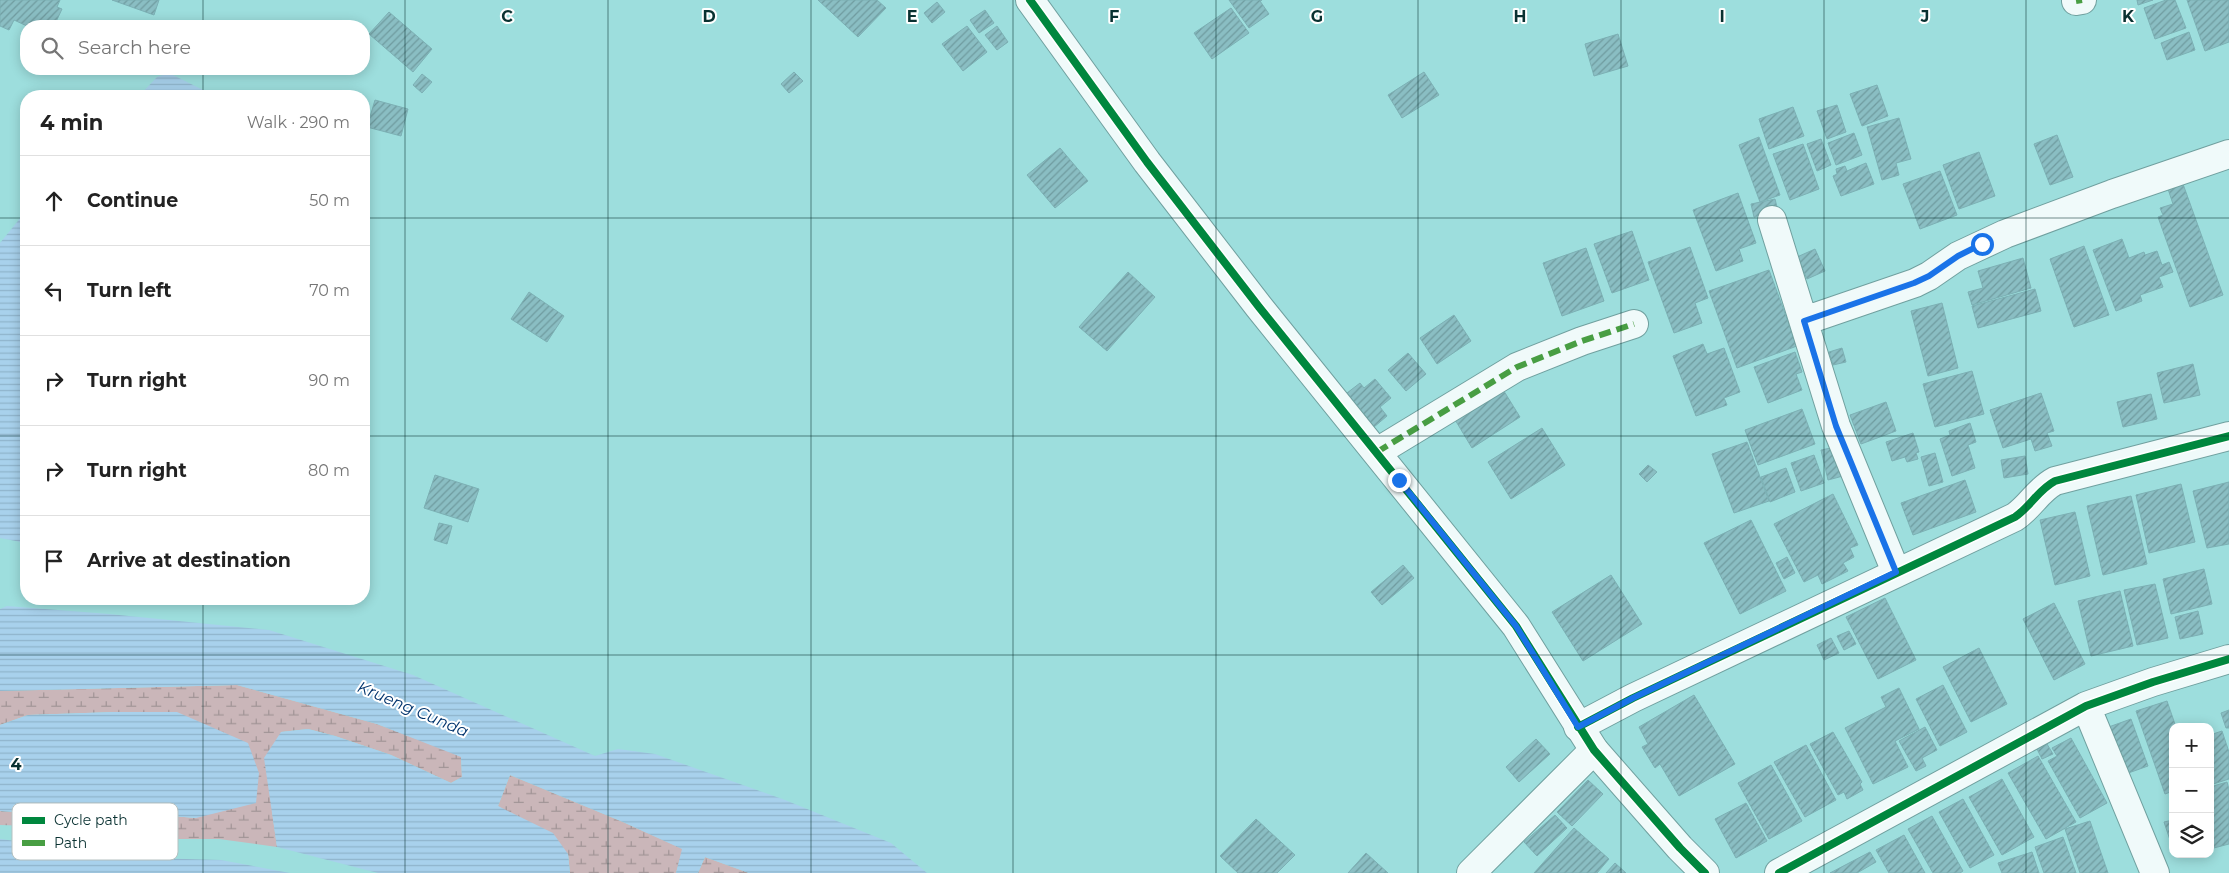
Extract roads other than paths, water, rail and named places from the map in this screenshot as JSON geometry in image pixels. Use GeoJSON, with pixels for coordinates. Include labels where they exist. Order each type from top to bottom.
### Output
{"type":"FeatureCollection","features":[{"type":"Feature","properties":{"kind":"street"},"geometry":{"type":"LineString","coordinates":[[1030,0],[1170,192],[1259,307],[1516,626],[1594,750],[1680,848],[1705,873]]}},
{"type":"Feature","properties":{"kind":"street"},"geometry":{"type":"LineString","coordinates":[[1804,321],[1914,283],[1929,276],[1958,256],[2005,234],[2112,194],[2229,154]]}},
{"type":"Feature","properties":{"kind":"street"},"geometry":{"type":"LineString","coordinates":[[1772,220],[1836,426],[1896,572]]}},
{"type":"Feature","properties":{"kind":"street"},"geometry":{"type":"LineString","coordinates":[[1377,452],[1517,367],[1582,341],[1634,324]]}},
{"type":"Feature","properties":{"kind":"street"},"geometry":{"type":"LineString","coordinates":[[1578,727],[1633,698],[2014,517],[2024,510],[2044,487],[2055,481],[2229,436]]}},
{"type":"Feature","properties":{"kind":"street"},"geometry":{"type":"LineString","coordinates":[[1779,873],[2086,706],[2153,682],[2229,659]]}},
{"type":"Feature","properties":{"kind":"street"},"geometry":{"type":"LineString","coordinates":[[2086,706],[2155,873]]}},
{"type":"Feature","properties":{"kind":"street"},"geometry":{"type":"LineString","coordinates":[[1471,873],[1594,750]]}},
{"type":"Feature","properties":{"kind":"water"},"geometry":{"type":"Polygon","coordinates":[[[173,75],[203,90],[145,90],[157,77],[173,75]]]}},
{"type":"Feature","properties":{"kind":"water"},"geometry":{"type":"Polygon","coordinates":[[[20,218],[20,542],[0,538],[0,243],[20,218]]]}},
{"type":"Feature","properties":{"kind":"water","name":"Krueng Cunda"},"geometry":{"type":"Polygon","coordinates":[[[7,606],[269,630],[413,675],[595,756],[618,749],[655,754],[785,800],[891,843],[927,873],[749,873],[705,857],[698,873],[676,873],[682,849],[510,775],[498,806],[553,833],[568,854],[570,873],[378,873],[277,847],[264,758],[281,732],[308,729],[335,736],[391,755],[451,783],[462,777],[461,757],[377,724],[237,685],[0,691],[0,609],[7,606]]]}},
{"type":"Feature","properties":{"kind":"water"},"geometry":{"type":"Polygon","coordinates":[[[177,712],[248,743],[259,773],[256,803],[196,818],[178,816],[178,803],[12,803],[12,812],[0,811],[0,725],[28,715],[177,712]]]}},
{"type":"Feature","properties":{"kind":"water"},"geometry":{"type":"Polygon","coordinates":[[[0,839],[12,841],[12,860],[221,860],[290,873],[0,873],[0,839]]]}}]}
